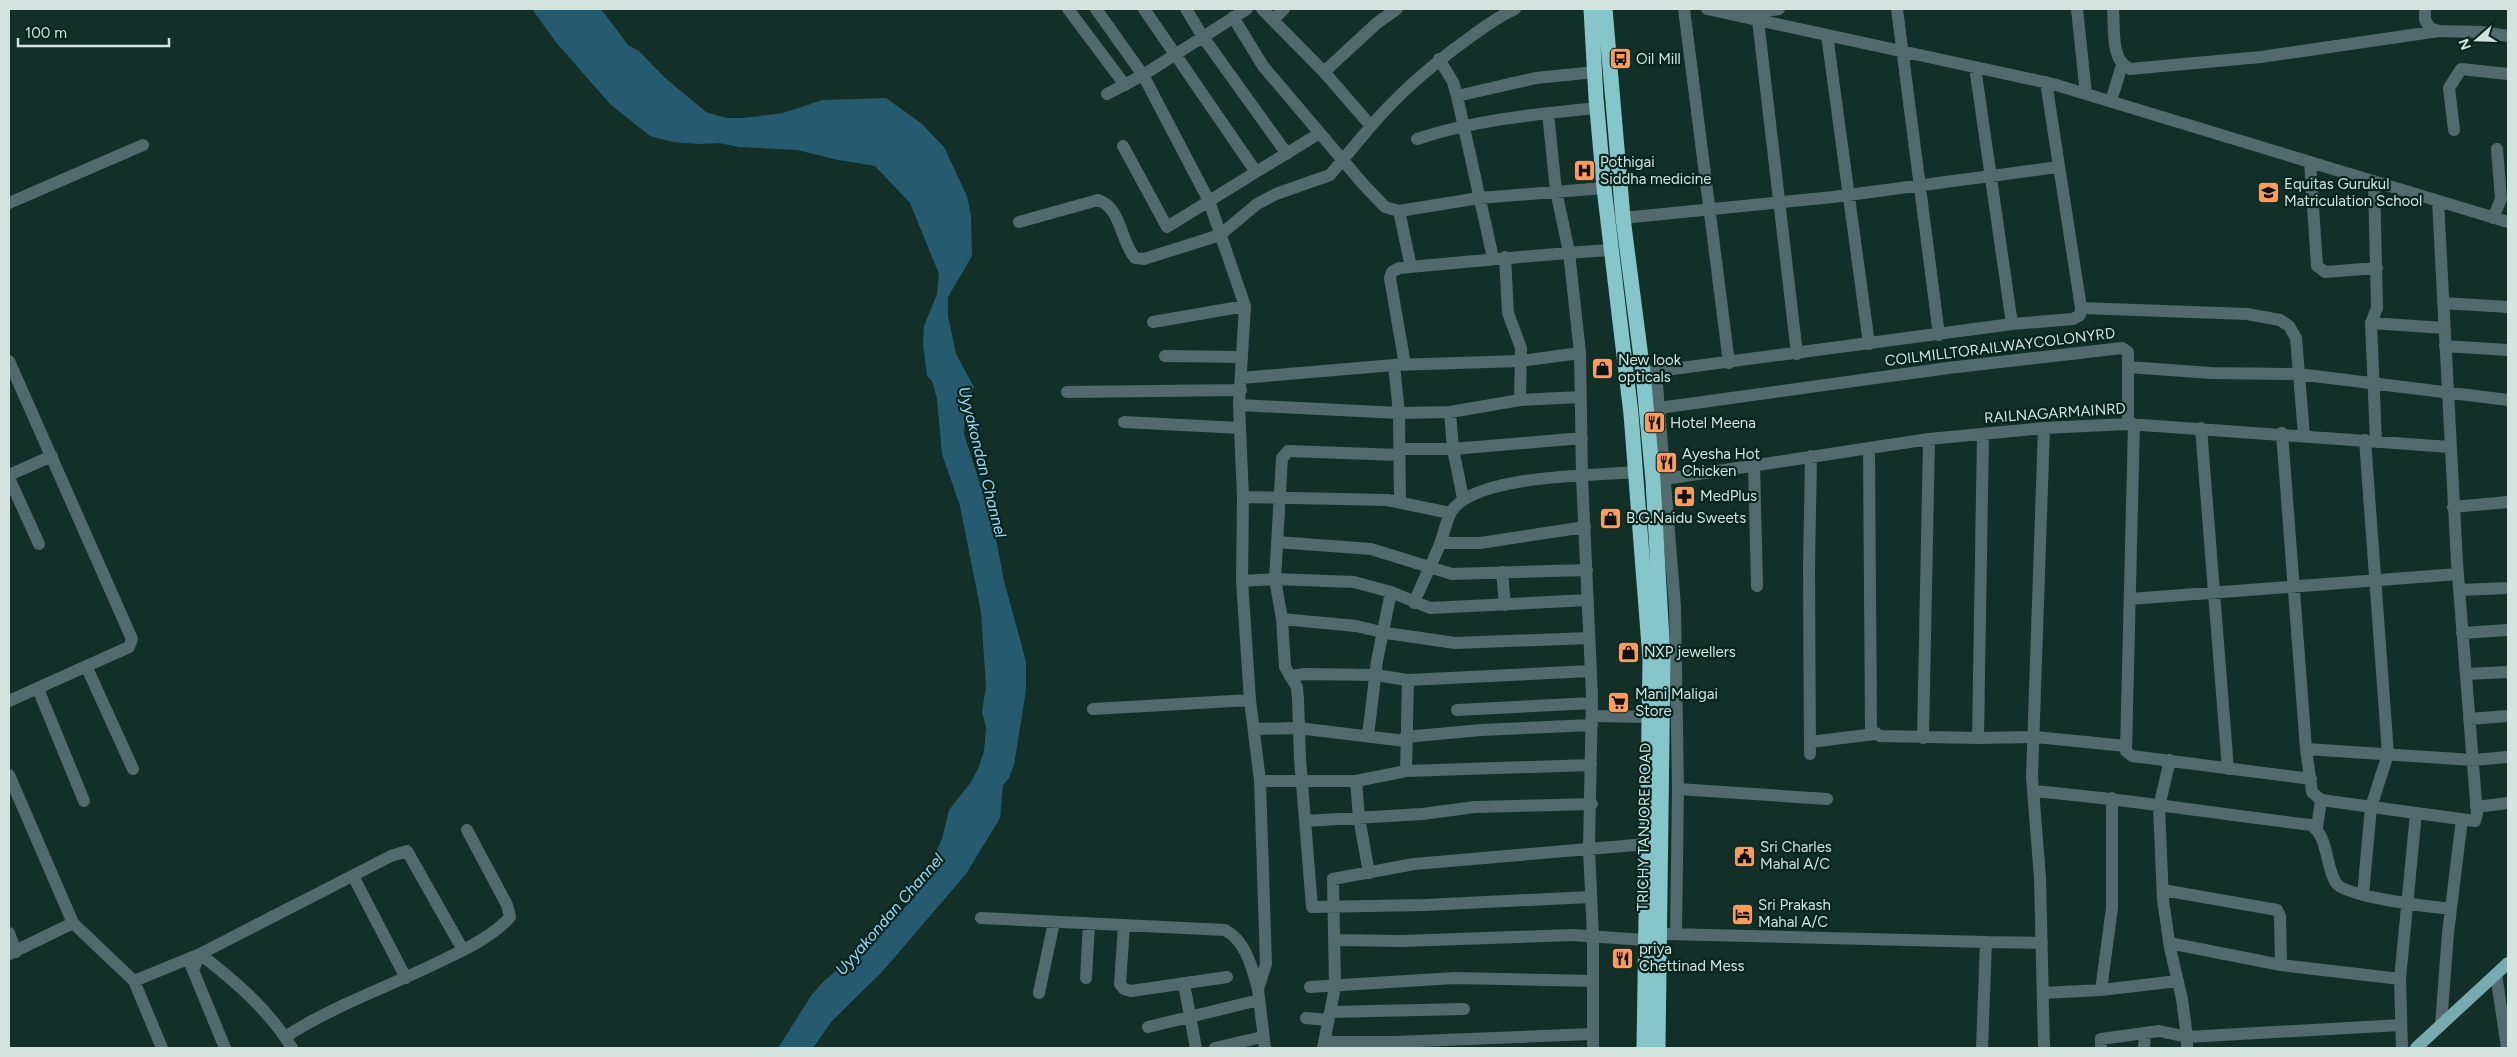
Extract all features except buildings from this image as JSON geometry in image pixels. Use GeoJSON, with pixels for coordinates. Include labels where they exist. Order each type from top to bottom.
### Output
{"type":"FeatureCollection","features":[{"type":"Feature","properties":{"kind":"highway","name":"TRICHY TANJORE ROAD"},"geometry":{"type":"LineString","coordinates":[[1591,9],[1604,188],[1636,472],[1650,659],[1647,844],[1658,1048]]}},
{"type":"Feature","properties":{"kind":"highway","name":"TRICHY TANJORE ROAD"},"geometry":{"type":"LineString","coordinates":[[1605,9],[1623,218],[1650,372],[1653,481],[1663,658],[1652,937],[1644,1048]]}},
{"type":"Feature","properties":{"kind":"main road"},"geometry":{"type":"LineString","coordinates":[[2416,1048],[2508,963]]}},
{"type":"Feature","properties":{"kind":"street"},"geometry":{"type":"LineString","coordinates":[[1068,9],[1125,84]]}},
{"type":"Feature","properties":{"kind":"street"},"geometry":{"type":"LineString","coordinates":[[1096,9],[1143,75],[1209,201],[1245,306],[1239,406],[1243,497],[1242,581],[1250,700],[1260,781],[1266,964],[1259,994]]}},
{"type":"Feature","properties":{"kind":"street"},"geometry":{"type":"LineString","coordinates":[[1144,9],[1256,172]]}},
{"type":"Feature","properties":{"kind":"street"},"geometry":{"type":"LineString","coordinates":[[1186,9],[1287,154]]}},
{"type":"Feature","properties":{"kind":"street"},"geometry":{"type":"LineString","coordinates":[[1106,94],[1143,75],[1247,9]]}},
{"type":"Feature","properties":{"kind":"street"},"geometry":{"type":"LineString","coordinates":[[1262,9],[1324,72],[1371,126]]}},
{"type":"Feature","properties":{"kind":"street"},"geometry":{"type":"LineString","coordinates":[[1273,20],[1284,9]]}},
{"type":"Feature","properties":{"kind":"street"},"geometry":{"type":"LineString","coordinates":[[1324,72],[1377,23],[1397,9]]}},
{"type":"Feature","properties":{"kind":"street"},"geometry":{"type":"LineString","coordinates":[[1019,222],[1098,200],[1112,208],[1127,248],[1134,258],[1144,259],[1220,235],[1258,204],[1276,194],[1330,175],[1397,97],[1440,59],[1502,15],[1515,9]]}},
{"type":"Feature","properties":{"kind":"street"},"geometry":{"type":"LineString","coordinates":[[1684,9],[1729,363]]}},
{"type":"Feature","properties":{"kind":"street"},"geometry":{"type":"LineString","coordinates":[[1707,9],[2046,82],[2508,222]]}},
{"type":"Feature","properties":{"kind":"street"},"geometry":{"type":"LineString","coordinates":[[1733,15],[1779,9]]}},
{"type":"Feature","properties":{"kind":"street"},"geometry":{"type":"LineString","coordinates":[[1897,9],[1940,335]]}},
{"type":"Feature","properties":{"kind":"street"},"geometry":{"type":"LineString","coordinates":[[2077,9],[2086,94]]}},
{"type":"Feature","properties":{"kind":"street"},"geometry":{"type":"LineString","coordinates":[[2113,9],[2117,58],[2122,65],[2130,69],[2261,57],[2439,31],[2480,32],[2508,36]]}},
{"type":"Feature","properties":{"kind":"street"},"geometry":{"type":"LineString","coordinates":[[2425,9],[2425,20],[2430,28],[2439,31]]}},
{"type":"Feature","properties":{"kind":"street"},"geometry":{"type":"LineString","coordinates":[[1233,17],[1263,66],[1385,207],[1399,211],[1479,198],[1604,188]]}},
{"type":"Feature","properties":{"kind":"street"},"geometry":{"type":"LineString","coordinates":[[1758,20],[1797,354]]}},
{"type":"Feature","properties":{"kind":"street"},"geometry":{"type":"LineString","coordinates":[[1827,35],[1869,344]]}},
{"type":"Feature","properties":{"kind":"street"},"geometry":{"type":"LineString","coordinates":[[1440,59],[1453,82],[1457,96],[1479,198],[1499,257],[1508,313],[1520,341],[1520,400]]}},
{"type":"Feature","properties":{"kind":"street"},"geometry":{"type":"LineString","coordinates":[[2111,101],[2122,65]]}},
{"type":"Feature","properties":{"kind":"street"},"geometry":{"type":"LineString","coordinates":[[1975,67],[2012,324]]}},
{"type":"Feature","properties":{"kind":"street"},"geometry":{"type":"LineString","coordinates":[[2454,130],[2449,88],[2461,69],[2508,74]]}},
{"type":"Feature","properties":{"kind":"street"},"geometry":{"type":"LineString","coordinates":[[1457,96],[1536,78],[1595,72]]}},
{"type":"Feature","properties":{"kind":"street"},"geometry":{"type":"LineString","coordinates":[[1676,933],[1678,789],[1675,606],[1659,408],[1650,372],[2012,324],[2073,319],[2080,315],[2081,308],[2046,82]]}},
{"type":"Feature","properties":{"kind":"street"},"geometry":{"type":"LineString","coordinates":[[1417,139],[1464,128],[1548,113],[1597,108]]}},
{"type":"Feature","properties":{"kind":"street"},"geometry":{"type":"LineString","coordinates":[[1548,113],[1556,191],[1569,252],[1580,353],[1582,477],[1592,715],[1592,804],[1589,849],[1592,937],[1592,1048]]}},
{"type":"Feature","properties":{"kind":"street"},"geometry":{"type":"LineString","coordinates":[[1123,146],[1167,227],[1320,133]]}},
{"type":"Feature","properties":{"kind":"street"},"geometry":{"type":"LineString","coordinates":[[9,203],[143,145]]}},
{"type":"Feature","properties":{"kind":"street"},"geometry":{"type":"LineString","coordinates":[[2493,218],[2501,199],[2497,149]]}},
{"type":"Feature","properties":{"kind":"street"},"geometry":{"type":"LineString","coordinates":[[2310,162],[2317,266],[2325,272],[2377,268]]}},
{"type":"Feature","properties":{"kind":"street"},"geometry":{"type":"LineString","coordinates":[[1623,218],[1849,195],[2058,167]]}},
{"type":"Feature","properties":{"kind":"street"},"geometry":{"type":"LineString","coordinates":[[2363,895],[2371,807],[2388,754],[2376,580],[2371,441],[2371,323],[2377,308],[2374,181]]}},
{"type":"Feature","properties":{"kind":"street"},"geometry":{"type":"LineString","coordinates":[[2282,433],[2306,749],[2312,792],[2321,800],[2475,821],[2473,760],[2462,633],[2450,447],[2438,201]]}},
{"type":"Feature","properties":{"kind":"street"},"geometry":{"type":"LineString","coordinates":[[1399,211],[1411,267]]}},
{"type":"Feature","properties":{"kind":"street"},"geometry":{"type":"LineString","coordinates":[[1400,503],[1399,365],[1390,278],[1392,272],[1399,268],[1450,264],[1499,257],[1612,250]]}},
{"type":"Feature","properties":{"kind":"street"},"geometry":{"type":"LineString","coordinates":[[2443,303],[2508,307]]}},
{"type":"Feature","properties":{"kind":"street"},"geometry":{"type":"LineString","coordinates":[[1153,322],[1245,306]]}},
{"type":"Feature","properties":{"kind":"street"},"geometry":{"type":"LineString","coordinates":[[2081,308],[2247,314],[2280,320],[2289,326],[2296,338],[2304,435]]}},
{"type":"Feature","properties":{"kind":"street"},"geometry":{"type":"LineString","coordinates":[[2371,323],[2444,328]]}},
{"type":"Feature","properties":{"kind":"street"},"geometry":{"type":"LineString","coordinates":[[2445,346],[2508,350]]}},
{"type":"Feature","properties":{"kind":"street","name":"COILMILLTORAILWAYCOLONYRD"},"geometry":{"type":"LineString","coordinates":[[1659,408],[1948,368],[2122,348],[2128,352],[2128,367]]}},
{"type":"Feature","properties":{"kind":"street"},"geometry":{"type":"LineString","coordinates":[[1067,392],[1241,384],[1399,365],[1520,361],[1580,353]]}},
{"type":"Feature","properties":{"kind":"street"},"geometry":{"type":"LineString","coordinates":[[1165,356],[1242,357]]}},
{"type":"Feature","properties":{"kind":"street"},"geometry":{"type":"LineString","coordinates":[[9,361],[132,639],[129,647],[87,668],[9,701]]}},
{"type":"Feature","properties":{"kind":"street"},"geometry":{"type":"LineString","coordinates":[[2310,779],[2132,756],[2126,751],[2130,599],[2131,424],[2128,367],[2210,373],[2298,374],[2508,400]]}},
{"type":"Feature","properties":{"kind":"street"},"geometry":{"type":"LineString","coordinates":[[1239,406],[1399,414],[1450,412],[1520,400],[1581,397]]}},
{"type":"Feature","properties":{"kind":"street"},"geometry":{"type":"LineString","coordinates":[[1450,412],[1454,449],[1463,498]]}},
{"type":"Feature","properties":{"kind":"street"},"geometry":{"type":"LineString","coordinates":[[1124,422],[1240,428]]}},
{"type":"Feature","properties":{"kind":"street","name":"RAILNAGARMAINRD"},"geometry":{"type":"LineString","coordinates":[[1665,479],[1929,438],[2044,428],[2131,424],[2282,433],[2450,447]]}},
{"type":"Feature","properties":{"kind":"street"},"geometry":{"type":"LineString","coordinates":[[2044,428],[2034,791],[2040,878],[2044,1048]]}},
{"type":"Feature","properties":{"kind":"street"},"geometry":{"type":"LineString","coordinates":[[2201,428],[2228,769]]}},
{"type":"Feature","properties":{"kind":"street"},"geometry":{"type":"LineString","coordinates":[[1978,738],[1983,434]]}},
{"type":"Feature","properties":{"kind":"street"},"geometry":{"type":"LineString","coordinates":[[1582,438],[1399,452],[1288,451],[1282,458],[1275,579],[1282,619],[1283,654],[1286,672],[1297,687],[1298,728],[1312,907],[1335,905],[1425,905],[1590,897]]}},
{"type":"Feature","properties":{"kind":"street"},"geometry":{"type":"LineString","coordinates":[[1923,738],[1929,438]]}},
{"type":"Feature","properties":{"kind":"street"},"geometry":{"type":"LineString","coordinates":[[1869,448],[1870,726],[1875,734]]}},
{"type":"Feature","properties":{"kind":"street"},"geometry":{"type":"LineString","coordinates":[[39,544],[9,477],[52,456]]}},
{"type":"Feature","properties":{"kind":"street"},"geometry":{"type":"LineString","coordinates":[[1811,456],[1809,568],[1810,748],[1875,734],[1880,736],[1923,738],[2035,737],[2126,746]]}},
{"type":"Feature","properties":{"kind":"street"},"geometry":{"type":"LineString","coordinates":[[1754,464],[1756,586]]}},
{"type":"Feature","properties":{"kind":"street"},"geometry":{"type":"LineString","coordinates":[[1414,603],[1441,542],[1450,513],[1463,498],[1490,487],[1522,481],[1636,472]]}},
{"type":"Feature","properties":{"kind":"street"},"geometry":{"type":"LineString","coordinates":[[1243,497],[1280,496],[1387,500],[1450,513]]}},
{"type":"Feature","properties":{"kind":"street"},"geometry":{"type":"LineString","coordinates":[[2454,507],[2508,502]]}},
{"type":"Feature","properties":{"kind":"street"},"geometry":{"type":"LineString","coordinates":[[1441,542],[1480,543],[1585,527]]}},
{"type":"Feature","properties":{"kind":"street"},"geometry":{"type":"LineString","coordinates":[[1277,542],[1371,549],[1452,574],[1587,570]]}},
{"type":"Feature","properties":{"kind":"street"},"geometry":{"type":"LineString","coordinates":[[1502,572],[1505,605]]}},
{"type":"Feature","properties":{"kind":"street"},"geometry":{"type":"LineString","coordinates":[[2130,599],[2458,574]]}},
{"type":"Feature","properties":{"kind":"street"},"geometry":{"type":"LineString","coordinates":[[1242,581],[1275,579],[1354,582],[1391,592],[1430,608],[1588,600]]}},
{"type":"Feature","properties":{"kind":"street"},"geometry":{"type":"LineString","coordinates":[[2459,590],[2508,588]]}},
{"type":"Feature","properties":{"kind":"street"},"geometry":{"type":"LineString","coordinates":[[1368,736],[1375,675],[1391,592]]}},
{"type":"Feature","properties":{"kind":"street"},"geometry":{"type":"LineString","coordinates":[[1282,619],[1356,626],[1455,643],[1589,638]]}},
{"type":"Feature","properties":{"kind":"street"},"geometry":{"type":"LineString","coordinates":[[2462,633],[2508,630]]}},
{"type":"Feature","properties":{"kind":"street"},"geometry":{"type":"LineString","coordinates":[[87,668],[133,769]]}},
{"type":"Feature","properties":{"kind":"street"},"geometry":{"type":"LineString","coordinates":[[1290,676],[1305,674],[1375,675],[1408,680],[1590,671]]}},
{"type":"Feature","properties":{"kind":"street"},"geometry":{"type":"LineString","coordinates":[[2466,674],[2508,672]]}},
{"type":"Feature","properties":{"kind":"street"},"geometry":{"type":"LineString","coordinates":[[1406,771],[1405,739],[1408,680]]}},
{"type":"Feature","properties":{"kind":"street"},"geometry":{"type":"LineString","coordinates":[[38,689],[84,801]]}},
{"type":"Feature","properties":{"kind":"street"},"geometry":{"type":"LineString","coordinates":[[1093,708],[1250,700]]}},
{"type":"Feature","properties":{"kind":"street"},"geometry":{"type":"LineString","coordinates":[[1457,710],[1649,717]]}},
{"type":"Feature","properties":{"kind":"street"},"geometry":{"type":"LineString","coordinates":[[1254,729],[1298,728],[1405,739],[1592,715]]}},
{"type":"Feature","properties":{"kind":"street"},"geometry":{"type":"LineString","coordinates":[[2469,719],[2508,716]]}},
{"type":"Feature","properties":{"kind":"street"},"geometry":{"type":"LineString","coordinates":[[2306,749],[2473,760],[2508,757]]}},
{"type":"Feature","properties":{"kind":"street"},"geometry":{"type":"LineString","coordinates":[[2170,760],[2159,806],[2163,890],[2169,943],[2182,999],[2187,1043]]}},
{"type":"Feature","properties":{"kind":"street"},"geometry":{"type":"LineString","coordinates":[[1260,781],[1302,779],[1356,781],[1406,771],[1591,765]]}},
{"type":"Feature","properties":{"kind":"street"},"geometry":{"type":"LineString","coordinates":[[9,775],[73,923],[134,981],[162,1048]]}},
{"type":"Feature","properties":{"kind":"street"},"geometry":{"type":"LineString","coordinates":[[1356,781],[1359,818],[1369,873]]}},
{"type":"Feature","properties":{"kind":"street"},"geometry":{"type":"LineString","coordinates":[[1678,789],[1828,799]]}},
{"type":"Feature","properties":{"kind":"street"},"geometry":{"type":"LineString","coordinates":[[2034,791],[2112,798],[2159,806],[2311,825],[2317,828]]}},
{"type":"Feature","properties":{"kind":"street"},"geometry":{"type":"LineString","coordinates":[[2101,990],[2112,908],[2112,798]]}},
{"type":"Feature","properties":{"kind":"street"},"geometry":{"type":"LineString","coordinates":[[2321,800],[2317,828],[2338,886],[2345,891],[2407,904],[2451,909]]}},
{"type":"Feature","properties":{"kind":"street"},"geometry":{"type":"LineString","coordinates":[[2476,807],[2508,803]]}},
{"type":"Feature","properties":{"kind":"street"},"geometry":{"type":"LineString","coordinates":[[1305,821],[1475,807],[1592,804]]}},
{"type":"Feature","properties":{"kind":"street"},"geometry":{"type":"LineString","coordinates":[[2402,1048],[2400,979],[2416,813]]}},
{"type":"Feature","properties":{"kind":"street"},"geometry":{"type":"LineString","coordinates":[[2441,1025],[2451,909],[2462,819]]}},
{"type":"Feature","properties":{"kind":"street"},"geometry":{"type":"LineString","coordinates":[[194,961],[240,985],[289,1043],[311,1020],[406,978],[463,950],[503,925],[510,917],[507,905],[467,830]]}},
{"type":"Feature","properties":{"kind":"street"},"geometry":{"type":"LineString","coordinates":[[1592,1034],[1324,1045],[1335,987],[1335,905],[1333,879],[1414,864],[1647,844]]}},
{"type":"Feature","properties":{"kind":"street"},"geometry":{"type":"LineString","coordinates":[[134,981],[194,961],[391,856],[407,850],[463,950]]}},
{"type":"Feature","properties":{"kind":"street"},"geometry":{"type":"LineString","coordinates":[[353,876],[406,978]]}},
{"type":"Feature","properties":{"kind":"street"},"geometry":{"type":"LineString","coordinates":[[2163,890],[2277,910],[2280,916],[2281,965]]}},
{"type":"Feature","properties":{"kind":"street"},"geometry":{"type":"LineString","coordinates":[[981,918],[1225,930],[1231,932],[1246,950],[1259,994],[1264,1043],[1215,1048]]}},
{"type":"Feature","properties":{"kind":"street"},"geometry":{"type":"LineString","coordinates":[[1039,993],[1054,922]]}},
{"type":"Feature","properties":{"kind":"street"},"geometry":{"type":"LineString","coordinates":[[9,934],[12,953],[73,923]]}},
{"type":"Feature","properties":{"kind":"street"},"geometry":{"type":"LineString","coordinates":[[1086,978],[1089,924]]}},
{"type":"Feature","properties":{"kind":"street"},"geometry":{"type":"LineString","coordinates":[[1124,926],[1120,984],[1124,990],[1131,991],[1228,977]]}},
{"type":"Feature","properties":{"kind":"street"},"geometry":{"type":"LineString","coordinates":[[1335,940],[1402,942],[1572,935],[1652,937],[1676,933],[2042,943]]}},
{"type":"Feature","properties":{"kind":"street"},"geometry":{"type":"LineString","coordinates":[[1982,1048],[1986,942]]}},
{"type":"Feature","properties":{"kind":"street"},"geometry":{"type":"LineString","coordinates":[[2169,943],[2281,965],[2400,979]]}},
{"type":"Feature","properties":{"kind":"street"},"geometry":{"type":"LineString","coordinates":[[194,961],[226,1048]]}},
{"type":"Feature","properties":{"kind":"street"},"geometry":{"type":"LineString","coordinates":[[2496,974],[2507,1048]]}},
{"type":"Feature","properties":{"kind":"street"},"geometry":{"type":"LineString","coordinates":[[1310,987],[1335,987],[1455,978],[1592,981]]}},
{"type":"Feature","properties":{"kind":"street"},"geometry":{"type":"LineString","coordinates":[[2043,993],[2101,990],[2178,981]]}},
{"type":"Feature","properties":{"kind":"street"},"geometry":{"type":"LineString","coordinates":[[1184,984],[1192,1018],[1196,1048]]}},
{"type":"Feature","properties":{"kind":"street"},"geometry":{"type":"LineString","coordinates":[[1148,1027],[1192,1018],[1259,994]]}},
{"type":"Feature","properties":{"kind":"street"},"geometry":{"type":"LineString","coordinates":[[1306,1018],[1464,1009]]}},
{"type":"Feature","properties":{"kind":"street"},"geometry":{"type":"LineString","coordinates":[[2101,1048],[2100,1039],[2144,1035],[2159,1031],[2187,1043],[2401,1025]]}},
{"type":"Feature","properties":{"kind":"street"},"geometry":{"type":"LineString","coordinates":[[2144,1035],[2144,1048]]}},
{"type":"Feature","properties":{"kind":"water"},"geometry":{"type":"Polygon","coordinates":[[[532,9],[601,9],[628,45],[639,51],[664,77],[706,112],[726,118],[783,113],[823,100],[886,98],[921,123],[944,147],[967,196],[971,216],[972,256],[948,297],[948,316],[956,354],[974,387],[965,410],[964,434],[994,528],[1004,581],[1026,661],[1026,690],[1014,765],[1009,778],[1003,785],[1000,818],[966,874],[882,972],[832,1021],[813,1048],[778,1048],[811,996],[823,982],[881,932],[914,898],[942,839],[949,810],[971,782],[984,751],[986,728],[982,711],[986,687],[981,612],[960,506],[942,454],[937,399],[932,381],[927,376],[923,344],[924,326],[937,294],[939,274],[910,203],[875,166],[838,160],[797,150],[739,147],[719,143],[673,142],[650,136],[610,104],[555,41],[532,9]]]}},
{"type":"Feature","properties":{"kind":"place","name":"Oil Mill"},"geometry":{"type":"Point","coordinates":[1620,59]}},
{"type":"Feature","properties":{"kind":"place","name":"Pothigai Siddha medicine"},"geometry":{"type":"Point","coordinates":[1584,171]}},
{"type":"Feature","properties":{"kind":"place","name":"Equitas Gurukul Matriculation School"},"geometry":{"type":"Point","coordinates":[2268,193]}},
{"type":"Feature","properties":{"kind":"place","name":"New look opticals"},"geometry":{"type":"Point","coordinates":[1602,369]}},
{"type":"Feature","properties":{"kind":"place","name":"Hotel Meena"},"geometry":{"type":"Point","coordinates":[1654,423]}},
{"type":"Feature","properties":{"kind":"place","name":"Ayesha Hot Chicken"},"geometry":{"type":"Point","coordinates":[1666,463]}},
{"type":"Feature","properties":{"kind":"place","name":"MedPlus"},"geometry":{"type":"Point","coordinates":[1684,496]}},
{"type":"Feature","properties":{"kind":"place","name":"B.G.Naidu Sweets"},"geometry":{"type":"Point","coordinates":[1610,518]}},
{"type":"Feature","properties":{"kind":"place","name":"NXP jewellers"},"geometry":{"type":"Point","coordinates":[1628,652]}},
{"type":"Feature","properties":{"kind":"place","name":"Mani Maligai Store"},"geometry":{"type":"Point","coordinates":[1619,703]}},
{"type":"Feature","properties":{"kind":"place","name":"Sri Charles Mahal A/C"},"geometry":{"type":"Point","coordinates":[1744,856]}},
{"type":"Feature","properties":{"kind":"place","name":"Sri Prakash Mahal A/C"},"geometry":{"type":"Point","coordinates":[1742,914]}},
{"type":"Feature","properties":{"kind":"place","name":"priya Chettinad Mess"},"geometry":{"type":"Point","coordinates":[1623,958]}},
{"type":"Feature","properties":{"kind":"water label","name":"Uyyakondan Channel"},"geometry":{"type":"Point","coordinates":[983,462]}},
{"type":"Feature","properties":{"kind":"water label","name":"Uyyakondan Channel"},"geometry":{"type":"Point","coordinates":[889,914]}}]}
